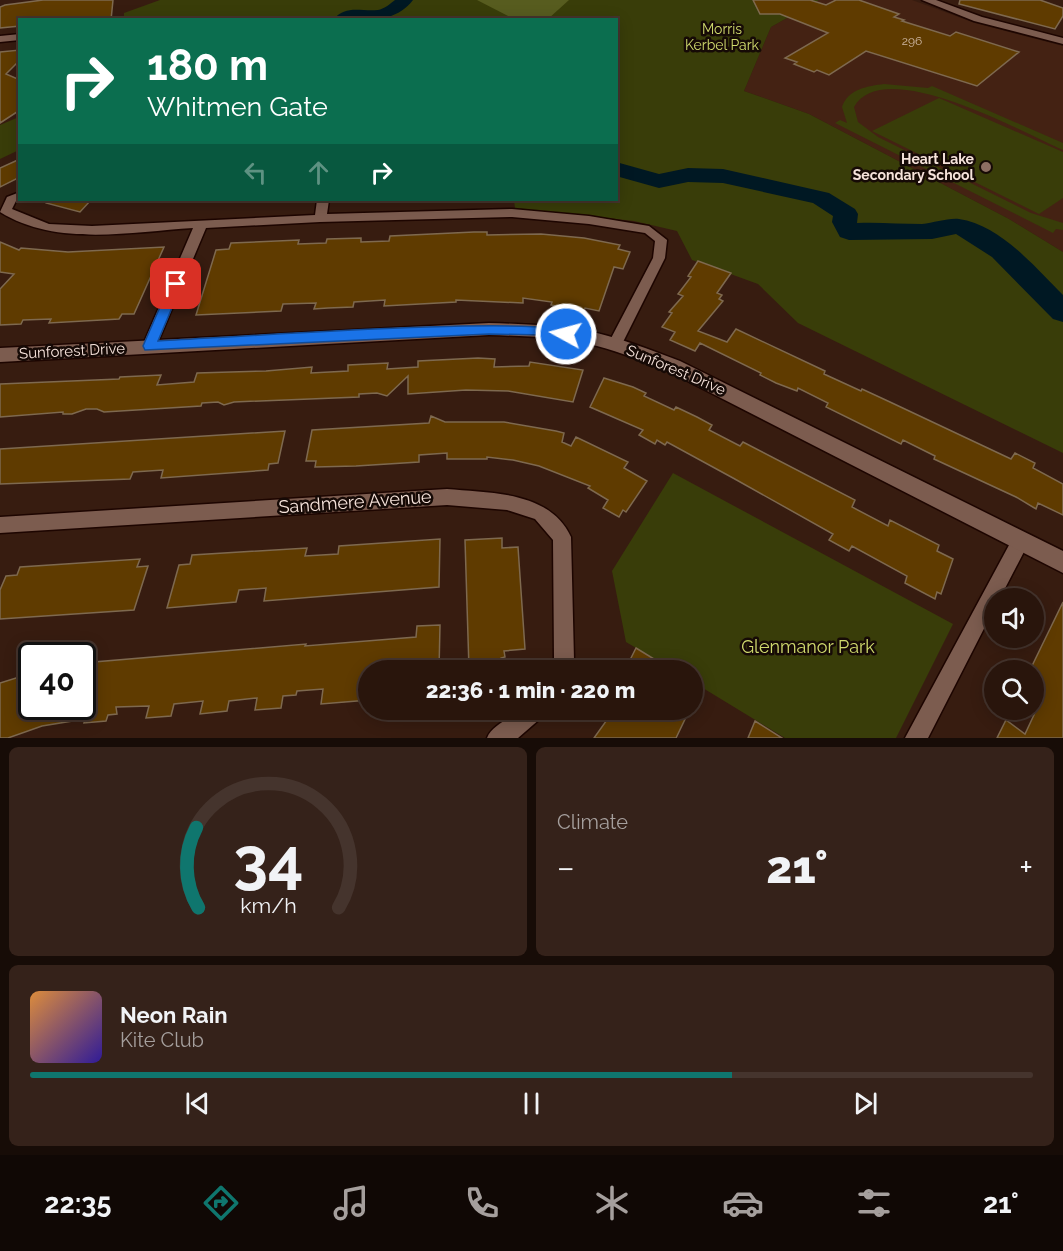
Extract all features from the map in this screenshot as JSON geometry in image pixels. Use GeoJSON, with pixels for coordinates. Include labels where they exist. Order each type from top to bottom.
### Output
{"type":"FeatureCollection","features":[{"type":"Feature","properties":{"kind":"street"},"geometry":{"type":"LineString","coordinates":[[927,0],[978,19],[1063,40]]}},
{"type":"Feature","properties":{"kind":"street"},"geometry":{"type":"LineString","coordinates":[[0,39],[18,37]]}},
{"type":"Feature","properties":{"kind":"street"},"geometry":{"type":"LineString","coordinates":[[18,196],[11,199],[5,211],[47,228],[92,230],[320,218],[512,213],[589,220],[649,230],[661,240],[659,258],[615,344]]}},
{"type":"Feature","properties":{"kind":"street"},"geometry":{"type":"LineString","coordinates":[[320,218],[323,201]]}},
{"type":"Feature","properties":{"kind":"street"},"geometry":{"type":"LineString","coordinates":[[149,346],[201,224]]}},
{"type":"Feature","properties":{"kind":"street","name":"Sunforest Drive"},"geometry":{"type":"LineString","coordinates":[[0,355],[489,329],[544,330],[615,344],[674,366],[1063,562]]}},
{"type":"Feature","properties":{"kind":"street","name":"Sandmere Avenue"},"geometry":{"type":"LineString","coordinates":[[0,525],[447,496],[507,502],[541,513],[562,537],[564,660]]}},
{"type":"Feature","properties":{"kind":"street"},"geometry":{"type":"LineString","coordinates":[[916,738],[1021,540]]}},
{"type":"Feature","properties":{"kind":"street"},"geometry":{"type":"LineString","coordinates":[[498,738],[524,720]]}},
{"type":"Feature","properties":{"kind":"shaded area","name":"Heart Lake Secondary School"},"geometry":{"type":"Polygon","coordinates":[[[819,0],[912,0],[975,23],[1063,46],[1063,252],[1009,219],[809,114],[744,91],[771,27],[819,0]]]}},
{"type":"Feature","properties":{"kind":"green space","name":"Morris Kerbel Park"},"geometry":{"type":"Polygon","coordinates":[[[160,0],[819,0],[771,27],[744,91],[809,114],[1009,219],[1063,252],[1063,453],[798,323],[758,284],[692,260],[677,231],[634,221],[515,208],[514,201],[618,201],[618,18],[124,18],[124,13],[160,0]]]}},
{"type":"Feature","properties":{"kind":"green space"},"geometry":{"type":"Polygon","coordinates":[[[477,0],[569,0],[549,18],[512,18],[477,0]]]}},
{"type":"Feature","properties":{"kind":"green space"},"geometry":{"type":"Polygon","coordinates":[[[884,84],[928,88],[932,86],[1063,143],[1063,150],[987,115],[955,102],[923,93],[893,89],[870,93],[854,107],[858,122],[878,137],[1031,213],[1063,223],[1063,230],[1056,229],[1053,233],[835,123],[840,120],[847,123],[842,107],[854,92],[865,87],[884,84]]]}},
{"type":"Feature","properties":{"kind":"green space"},"geometry":{"type":"Polygon","coordinates":[[[939,98],[1063,152],[1063,198],[1039,214],[872,131],[939,98]]]}},
{"type":"Feature","properties":{"kind":"green space"},"geometry":{"type":"Polygon","coordinates":[[[18,117],[18,150],[0,159],[0,125],[18,117]]]}},
{"type":"Feature","properties":{"kind":"green space","name":"Glenmanor Park"},"geometry":{"type":"Polygon","coordinates":[[[673,473],[953,624],[896,738],[785,738],[703,688],[703,660],[656,660],[626,642],[612,571],[673,473]]]}},
{"type":"Feature","properties":{"kind":"building"},"geometry":{"type":"Polygon","coordinates":[[[43,0],[113,0],[111,18],[18,18],[18,26],[0,28],[0,7],[43,0]]]}},
{"type":"Feature","properties":{"kind":"building"},"geometry":{"type":"Polygon","coordinates":[[[753,0],[810,0],[826,5],[836,0],[859,0],[899,14],[894,17],[904,20],[902,21],[950,36],[956,32],[1019,52],[977,86],[866,51],[829,75],[817,70],[814,72],[785,58],[828,33],[780,14],[760,14],[753,0]]]}},
{"type":"Feature","properties":{"kind":"building"},"geometry":{"type":"Polygon","coordinates":[[[960,0],[1040,0],[1063,8],[1063,16],[1055,29],[959,4],[960,0]]]}},
{"type":"Feature","properties":{"kind":"building"},"geometry":{"type":"Polygon","coordinates":[[[18,50],[18,62],[6,74],[18,79],[18,111],[0,123],[0,52],[18,50]]]}},
{"type":"Feature","properties":{"kind":"building"},"geometry":{"type":"Polygon","coordinates":[[[18,160],[18,178],[0,187],[0,168],[18,160]]]}},
{"type":"Feature","properties":{"kind":"building"},"geometry":{"type":"Polygon","coordinates":[[[46,201],[90,201],[80,212],[46,203],[46,201]]]}},
{"type":"Feature","properties":{"kind":"building"},"geometry":{"type":"Polygon","coordinates":[[[487,232],[487,235],[541,234],[584,238],[620,245],[618,249],[630,252],[623,269],[614,267],[599,311],[585,308],[584,311],[551,305],[552,302],[523,298],[523,303],[456,300],[456,302],[384,306],[385,300],[354,302],[353,307],[314,309],[316,303],[283,304],[281,311],[196,315],[216,250],[229,249],[231,243],[299,240],[298,244],[326,243],[327,239],[361,238],[361,242],[389,241],[390,236],[487,232]]]}},
{"type":"Feature","properties":{"kind":"building"},"geometry":{"type":"Polygon","coordinates":[[[0,242],[19,250],[21,248],[68,252],[164,247],[134,314],[122,314],[119,319],[49,323],[51,319],[23,320],[21,324],[0,325],[0,289],[14,274],[0,272],[0,242]]]}},
{"type":"Feature","properties":{"kind":"building"},"geometry":{"type":"Polygon","coordinates":[[[698,261],[731,273],[717,293],[722,295],[719,299],[723,301],[698,331],[727,342],[736,329],[825,371],[824,374],[861,391],[862,389],[1011,459],[1015,453],[1035,463],[1033,468],[1063,484],[1063,515],[1038,503],[1036,509],[1016,497],[934,459],[935,456],[903,440],[901,444],[826,407],[828,403],[798,388],[797,391],[776,383],[760,375],[761,373],[700,343],[695,351],[670,340],[675,332],[662,327],[672,313],[669,312],[683,296],[678,294],[691,277],[688,276],[698,261]]]}},
{"type":"Feature","properties":{"kind":"building"},"geometry":{"type":"Polygon","coordinates":[[[495,359],[494,367],[529,366],[530,362],[583,370],[573,402],[508,391],[466,390],[408,394],[408,376],[387,396],[377,393],[359,394],[359,397],[234,402],[224,405],[218,402],[202,403],[201,406],[104,412],[97,409],[86,409],[72,414],[63,414],[63,412],[0,417],[0,384],[161,375],[157,385],[194,382],[197,373],[312,367],[311,373],[348,371],[348,365],[388,363],[387,369],[418,367],[418,361],[495,359]]]}},
{"type":"Feature","properties":{"kind":"building"},"geometry":{"type":"Polygon","coordinates":[[[604,378],[633,387],[646,393],[644,396],[674,410],[676,407],[697,417],[712,425],[709,430],[740,446],[743,442],[855,500],[852,507],[888,526],[890,520],[939,545],[937,551],[953,559],[941,594],[937,592],[935,599],[905,583],[907,576],[852,546],[849,551],[829,540],[833,534],[733,478],[667,442],[665,445],[657,440],[655,444],[639,435],[643,430],[590,407],[604,378]]]}},
{"type":"Feature","properties":{"kind":"building"},"geometry":{"type":"Polygon","coordinates":[[[431,416],[445,422],[504,422],[564,433],[562,442],[571,446],[576,437],[628,462],[624,468],[647,481],[626,512],[623,510],[619,517],[603,508],[608,500],[588,488],[590,486],[539,466],[513,460],[487,457],[487,459],[447,459],[447,453],[419,455],[419,462],[356,466],[315,467],[316,461],[306,461],[312,430],[429,423],[431,416]]]}},
{"type":"Feature","properties":{"kind":"building"},"geometry":{"type":"Polygon","coordinates":[[[285,431],[278,463],[269,464],[268,470],[161,478],[163,470],[133,472],[130,479],[0,484],[0,449],[285,431]]]}},
{"type":"Feature","properties":{"kind":"building"},"geometry":{"type":"Polygon","coordinates":[[[502,538],[502,548],[518,547],[525,649],[504,651],[505,657],[501,660],[469,660],[465,540],[502,538]]]}},
{"type":"Feature","properties":{"kind":"building"},"geometry":{"type":"Polygon","coordinates":[[[440,539],[439,587],[264,601],[266,588],[239,590],[236,602],[167,608],[179,565],[190,564],[192,555],[307,548],[305,556],[338,554],[339,546],[440,539]]]}},
{"type":"Feature","properties":{"kind":"building"},"geometry":{"type":"Polygon","coordinates":[[[140,559],[137,567],[148,566],[134,610],[0,619],[0,590],[6,576],[17,575],[20,567],[140,559]]]}},
{"type":"Feature","properties":{"kind":"building"},"geometry":{"type":"Polygon","coordinates":[[[1063,602],[1063,738],[997,738],[1006,720],[1025,734],[1032,720],[1044,720],[1044,660],[1035,660],[1041,648],[1044,648],[1044,641],[1063,602]]]}},
{"type":"Feature","properties":{"kind":"building"},"geometry":{"type":"Polygon","coordinates":[[[440,625],[439,660],[358,660],[358,701],[321,704],[323,689],[297,691],[296,695],[283,696],[281,708],[255,710],[257,698],[229,701],[227,711],[200,714],[203,701],[174,704],[171,716],[146,718],[149,706],[116,707],[117,714],[108,715],[106,721],[84,723],[85,720],[96,720],[96,662],[416,637],[417,626],[440,625]]]}},
{"type":"Feature","properties":{"kind":"building"},"geometry":{"type":"Polygon","coordinates":[[[636,648],[656,660],[630,660],[636,648]]]}},
{"type":"Feature","properties":{"kind":"building"},"geometry":{"type":"Polygon","coordinates":[[[18,677],[18,720],[79,720],[42,726],[8,738],[0,738],[0,683],[18,677]]]}},
{"type":"Feature","properties":{"kind":"building"},"geometry":{"type":"Polygon","coordinates":[[[607,720],[685,720],[676,738],[594,738],[607,720]]]}},
{"type":"Feature","properties":{"kind":"building"},"geometry":{"type":"Polygon","coordinates":[[[755,721],[782,738],[748,738],[755,721]]]}},
{"type":"Feature","properties":{"kind":"waterway"},"geometry":{"type":"LineString","coordinates":[[344,18],[356,13],[384,14],[405,0]]}},
{"type":"Feature","properties":{"kind":"waterway"},"geometry":{"type":"LineString","coordinates":[[618,170],[659,181],[688,175],[723,176],[821,198],[846,214],[844,222],[849,232],[932,231],[960,227],[973,232],[1001,251],[1029,276],[1063,312]]}},
{"type":"Feature","properties":{"kind":"place","name":"Heart Lake Secondary School"},"geometry":{"type":"Point","coordinates":[986,167]}},
{"type":"Feature","properties":{"kind":"route"},"geometry":{"type":"LineString","coordinates":[[176,284],[149,346],[489,329],[544,330],[566,334]]}}]}
